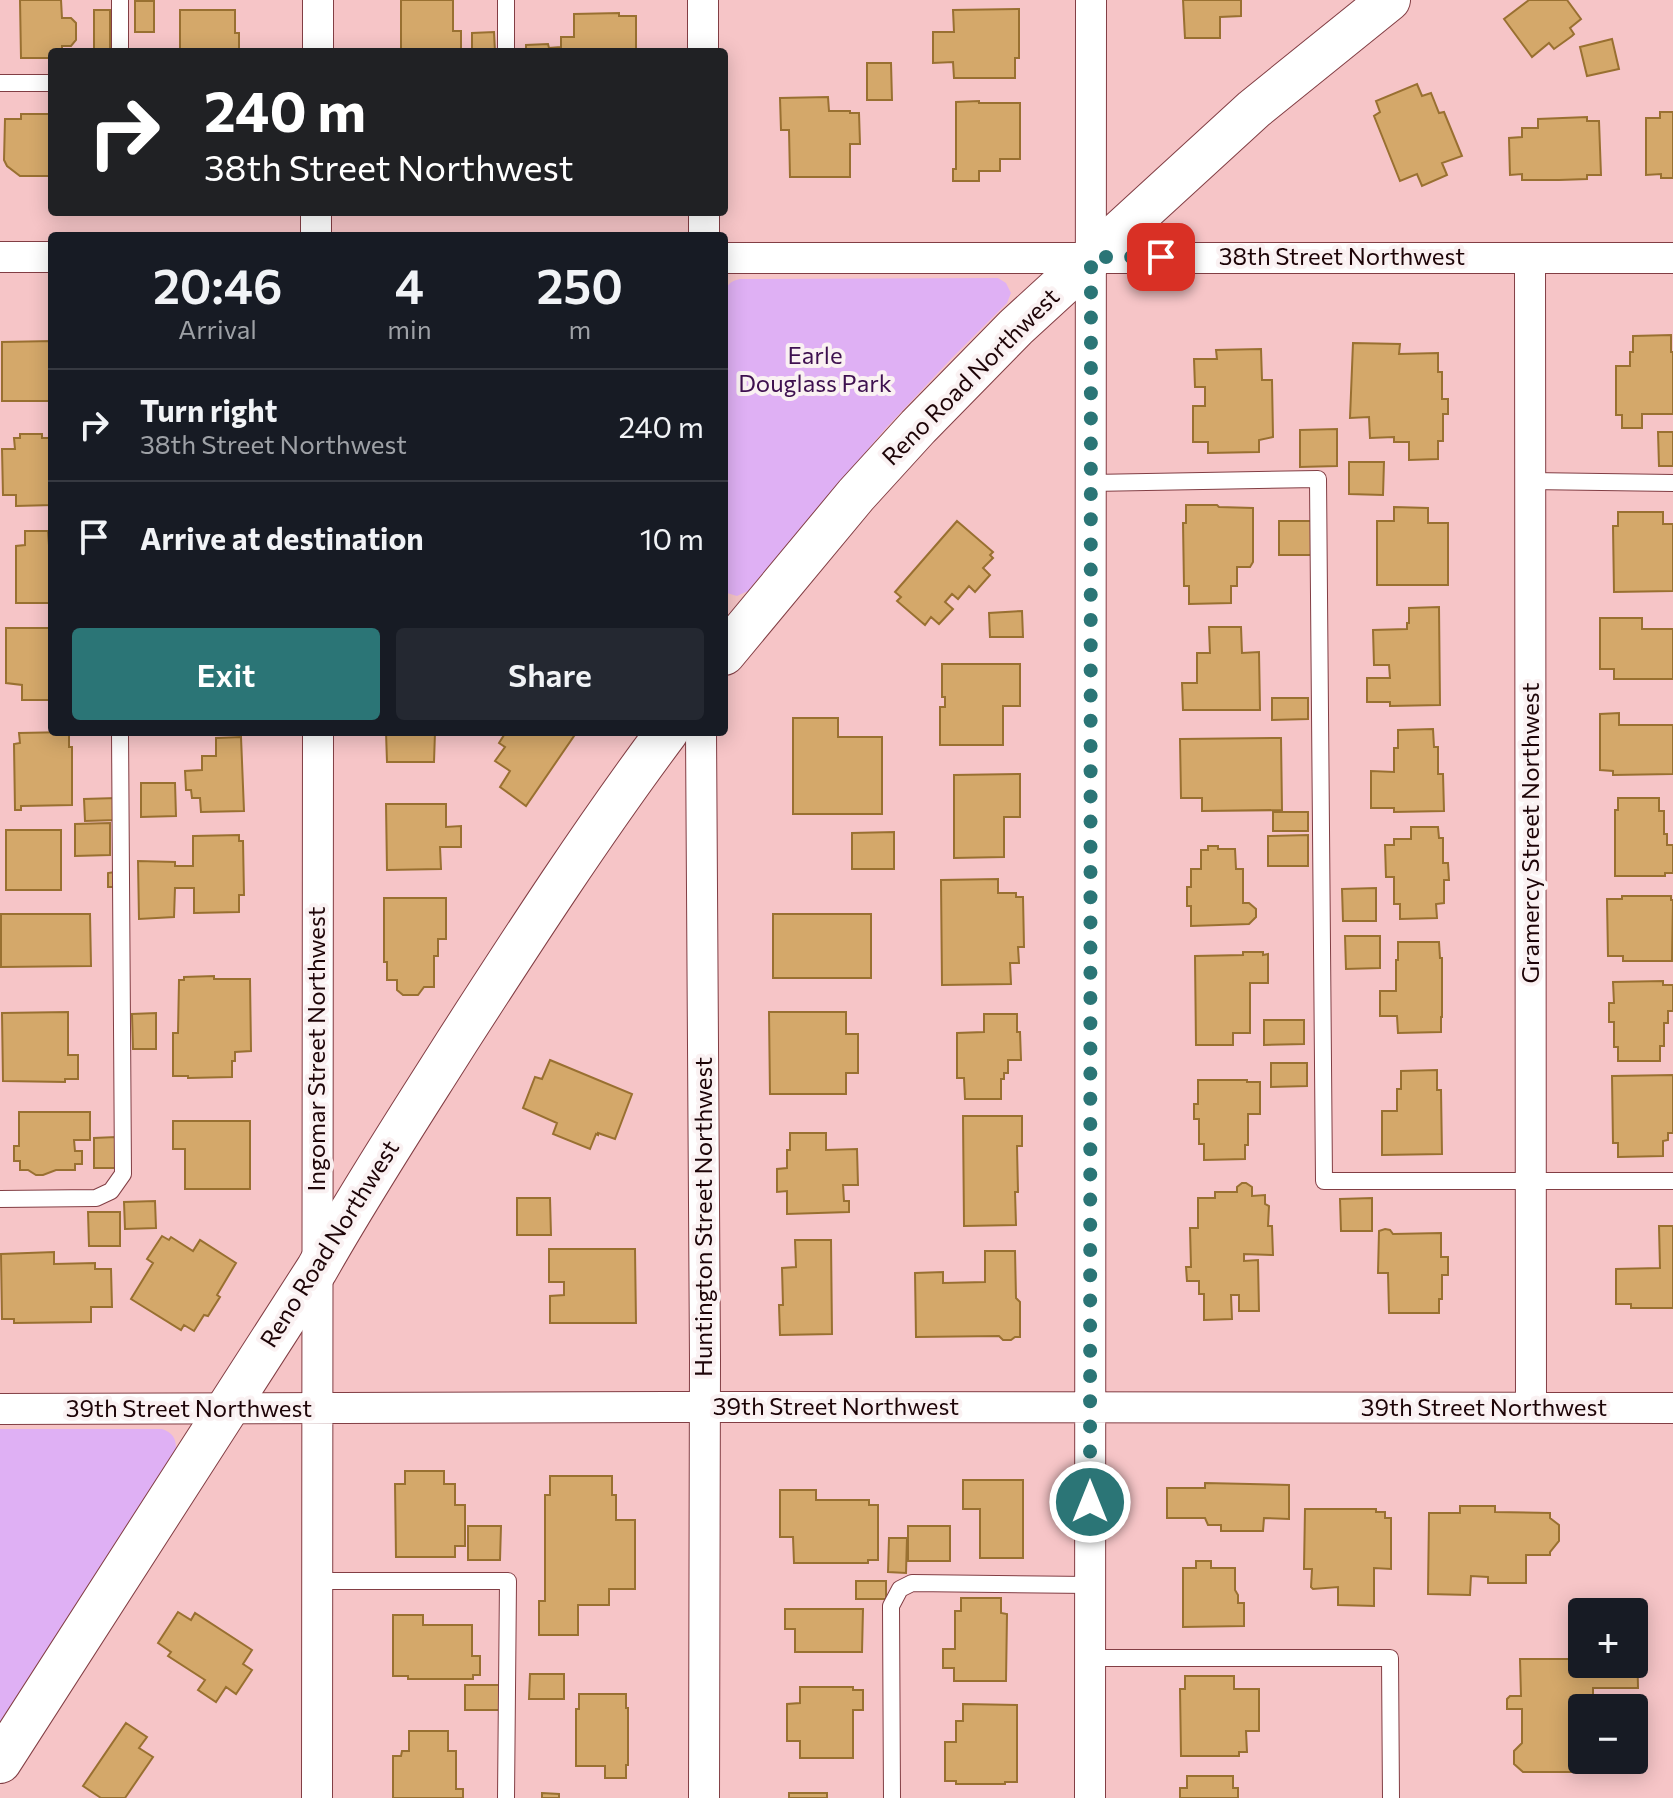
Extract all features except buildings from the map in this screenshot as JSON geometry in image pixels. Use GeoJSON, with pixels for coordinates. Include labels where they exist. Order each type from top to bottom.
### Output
{"type":"FeatureCollection","features":[{"type":"Feature","properties":{"kind":"main road","name":"Reno Road Northwest"},"geometry":{"type":"LineString","coordinates":[[728,649],[856,495],[1016,327],[1254,109],[1365,14]]}},
{"type":"Feature","properties":{"kind":"main road","name":"Reno Road Northwest"},"geometry":{"type":"LineString","coordinates":[[0,1762],[317,1269],[359,1197],[501,974],[664,736]]}},
{"type":"Feature","properties":{"kind":"street"},"geometry":{"type":"LineString","coordinates":[[318,0],[318,48]]}},
{"type":"Feature","properties":{"kind":"street"},"geometry":{"type":"LineString","coordinates":[[703,0],[703,48]]}},
{"type":"Feature","properties":{"kind":"street"},"geometry":{"type":"LineString","coordinates":[[1090,1798],[1091,0]]}},
{"type":"Feature","properties":{"kind":"street"},"geometry":{"type":"LineString","coordinates":[[0,257],[48,257]]}},
{"type":"Feature","properties":{"kind":"street","name":"38th Street Northwest"},"geometry":{"type":"LineString","coordinates":[[728,258],[1673,258]]}},
{"type":"Feature","properties":{"kind":"street","name":"Gramercy Street Northwest"},"geometry":{"type":"LineString","coordinates":[[1530,258],[1531,1408]]}},
{"type":"Feature","properties":{"kind":"street","name":"Ingomar Street Northwest"},"geometry":{"type":"LineString","coordinates":[[317,1798],[318,736]]}},
{"type":"Feature","properties":{"kind":"street","name":"Huntington Street Northwest"},"geometry":{"type":"LineString","coordinates":[[701,736],[704,1798]]}},
{"type":"Feature","properties":{"kind":"street","name":"39th Street Northwest"},"geometry":{"type":"LineString","coordinates":[[0,1409],[1673,1408]]}},
{"type":"Feature","properties":{"kind":"lane"},"geometry":{"type":"LineString","coordinates":[[120,0],[120,48]]}},
{"type":"Feature","properties":{"kind":"lane"},"geometry":{"type":"LineString","coordinates":[[506,0],[506,48]]}},
{"type":"Feature","properties":{"kind":"lane"},"geometry":{"type":"LineString","coordinates":[[0,83],[48,83]]}},
{"type":"Feature","properties":{"kind":"lane"},"geometry":{"type":"LineString","coordinates":[[1091,483],[1318,479],[1324,1181],[1673,1181]]}},
{"type":"Feature","properties":{"kind":"lane"},"geometry":{"type":"LineString","coordinates":[[1530,481],[1673,483]]}},
{"type":"Feature","properties":{"kind":"lane"},"geometry":{"type":"LineString","coordinates":[[0,1199],[96,1198],[111,1191],[123,1174],[120,736]]}},
{"type":"Feature","properties":{"kind":"lane"},"geometry":{"type":"LineString","coordinates":[[317,1581],[508,1581],[506,1798]]}},
{"type":"Feature","properties":{"kind":"lane"},"geometry":{"type":"LineString","coordinates":[[892,1798],[891,1606],[900,1589],[912,1583],[1090,1585]]}},
{"type":"Feature","properties":{"kind":"lane"},"geometry":{"type":"LineString","coordinates":[[1090,1658],[1390,1658],[1391,1798]]}},
{"type":"Feature","properties":{"kind":"green space","name":"Earle Douglass Park"},"geometry":{"type":"Polygon","coordinates":[[[998,278],[1006,283],[1011,293],[1007,303],[886,428],[748,591],[737,596],[728,593],[728,285],[740,279],[998,278]]]}},
{"type":"Feature","properties":{"kind":"green space"},"geometry":{"type":"Polygon","coordinates":[[[0,1429],[162,1429],[173,1436],[176,1449],[0,1722],[0,1429]]]}},
{"type":"Feature","properties":{"kind":"route"},"geometry":{"type":"LineString","coordinates":[[1090,1502],[1091,257],[1161,257]]}}]}
